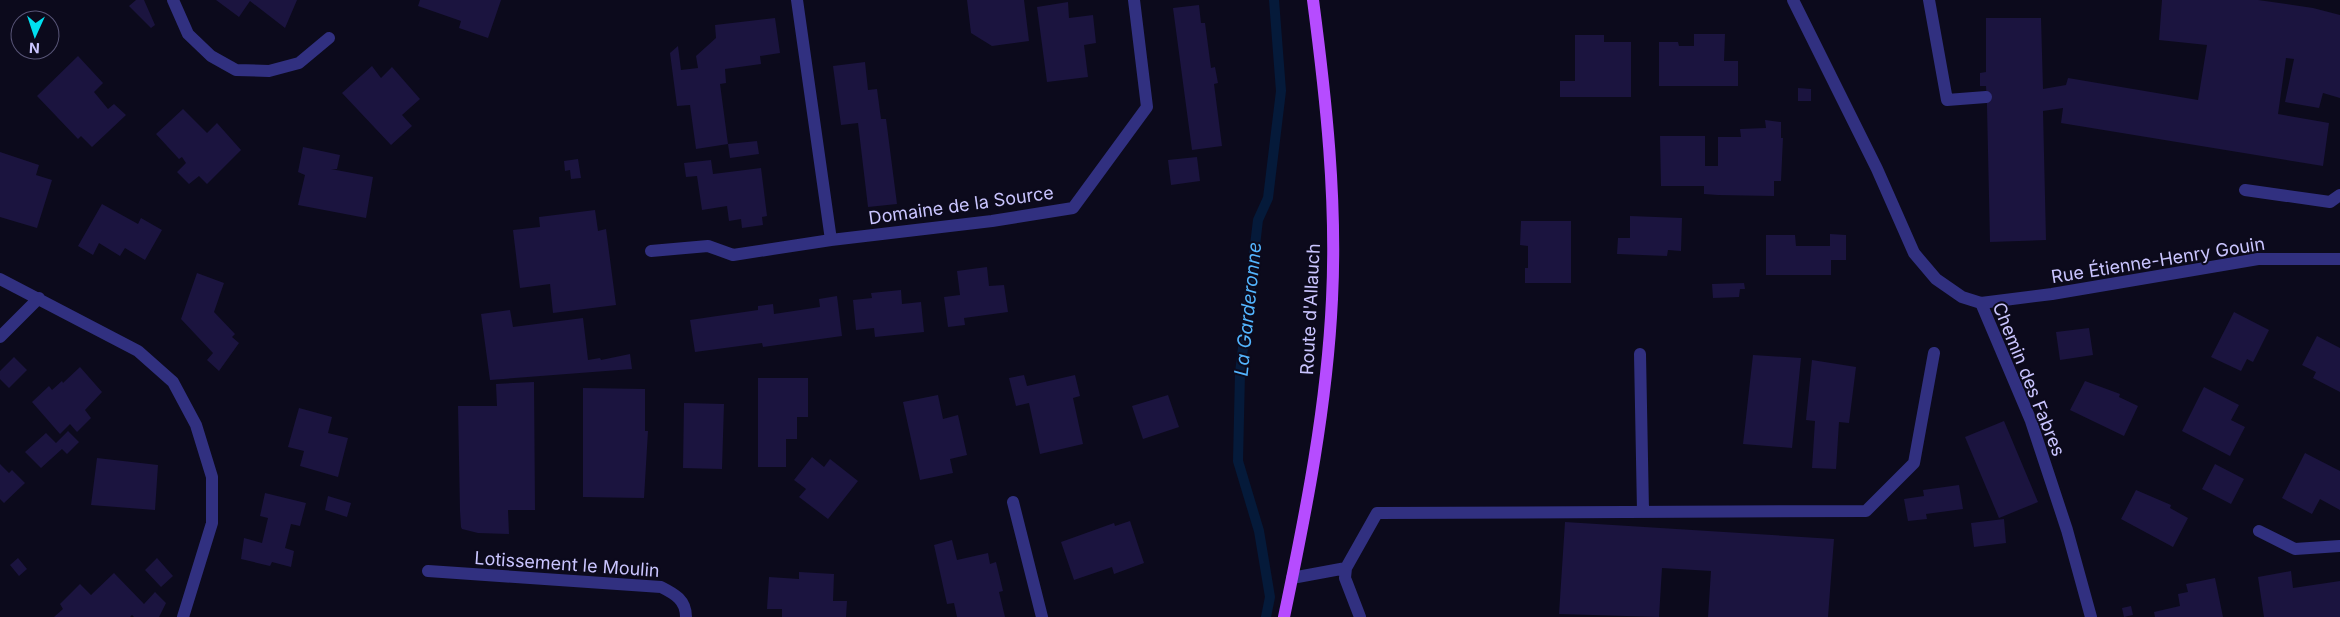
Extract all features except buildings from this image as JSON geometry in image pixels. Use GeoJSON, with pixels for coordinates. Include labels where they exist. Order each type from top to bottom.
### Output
{"type":"FeatureCollection","features":[{"type":"Feature","properties":{"kind":"main road","name":"Route d'Allauch"},"geometry":{"type":"LineString","coordinates":[[1284,617],[1316,451],[1332,299],[1332,185],[1323,79],[1313,0]]}},
{"type":"Feature","properties":{"kind":"street"},"geometry":{"type":"LineString","coordinates":[[173,0],[188,34],[211,56],[236,70],[269,72],[299,63],[329,38]]}},
{"type":"Feature","properties":{"kind":"street"},"geometry":{"type":"LineString","coordinates":[[798,0],[831,240]]}},
{"type":"Feature","properties":{"kind":"street","name":"Domaine de la Source"},"geometry":{"type":"LineString","coordinates":[[650,251],[708,246],[732,254],[992,221],[1073,208],[1147,107],[1134,0]]}},
{"type":"Feature","properties":{"kind":"street","name":"Chemin des Fabres"},"geometry":{"type":"LineString","coordinates":[[1794,0],[1877,169],[1914,253],[1936,279],[1962,297],[1981,303],[2032,421],[2067,530],[2091,617]]}},
{"type":"Feature","properties":{"kind":"street"},"geometry":{"type":"LineString","coordinates":[[1929,0],[1947,100],[1986,97]]}},
{"type":"Feature","properties":{"kind":"street"},"geometry":{"type":"LineString","coordinates":[[2245,190],[2330,202],[2340,196]]}},
{"type":"Feature","properties":{"kind":"street","name":"Rue Étienne-Henry Gouin"},"geometry":{"type":"LineString","coordinates":[[1981,303],[2052,294],[2258,259],[2340,259]]}},
{"type":"Feature","properties":{"kind":"street"},"geometry":{"type":"LineString","coordinates":[[0,279],[138,351],[173,382],[196,425],[212,477],[212,523],[183,617]]}},
{"type":"Feature","properties":{"kind":"street"},"geometry":{"type":"LineString","coordinates":[[0,337],[39,298]]}},
{"type":"Feature","properties":{"kind":"street"},"geometry":{"type":"LineString","coordinates":[[1360,617],[1345,578],[1346,568],[1377,513],[1866,511],[1914,463],[1934,353]]}},
{"type":"Feature","properties":{"kind":"street"},"geometry":{"type":"LineString","coordinates":[[1640,354],[1644,511]]}},
{"type":"Feature","properties":{"kind":"street"},"geometry":{"type":"LineString","coordinates":[[1013,502],[1042,617]]}},
{"type":"Feature","properties":{"kind":"street"},"geometry":{"type":"LineString","coordinates":[[2259,531],[2295,549],[2340,546]]}},
{"type":"Feature","properties":{"kind":"street"},"geometry":{"type":"LineString","coordinates":[[1292,578],[1346,568]]}},
{"type":"Feature","properties":{"kind":"street","name":"Lotissement le Moulin"},"geometry":{"type":"LineString","coordinates":[[428,572],[661,587],[677,596],[686,609],[686,617]]}},
{"type":"Feature","properties":{"kind":"waterway","name":"La Garderonne"},"geometry":{"type":"LineString","coordinates":[[1266,617],[1270,597],[1259,531],[1238,461],[1240,373],[1258,220],[1268,198],[1281,91],[1274,0]]}}]}
